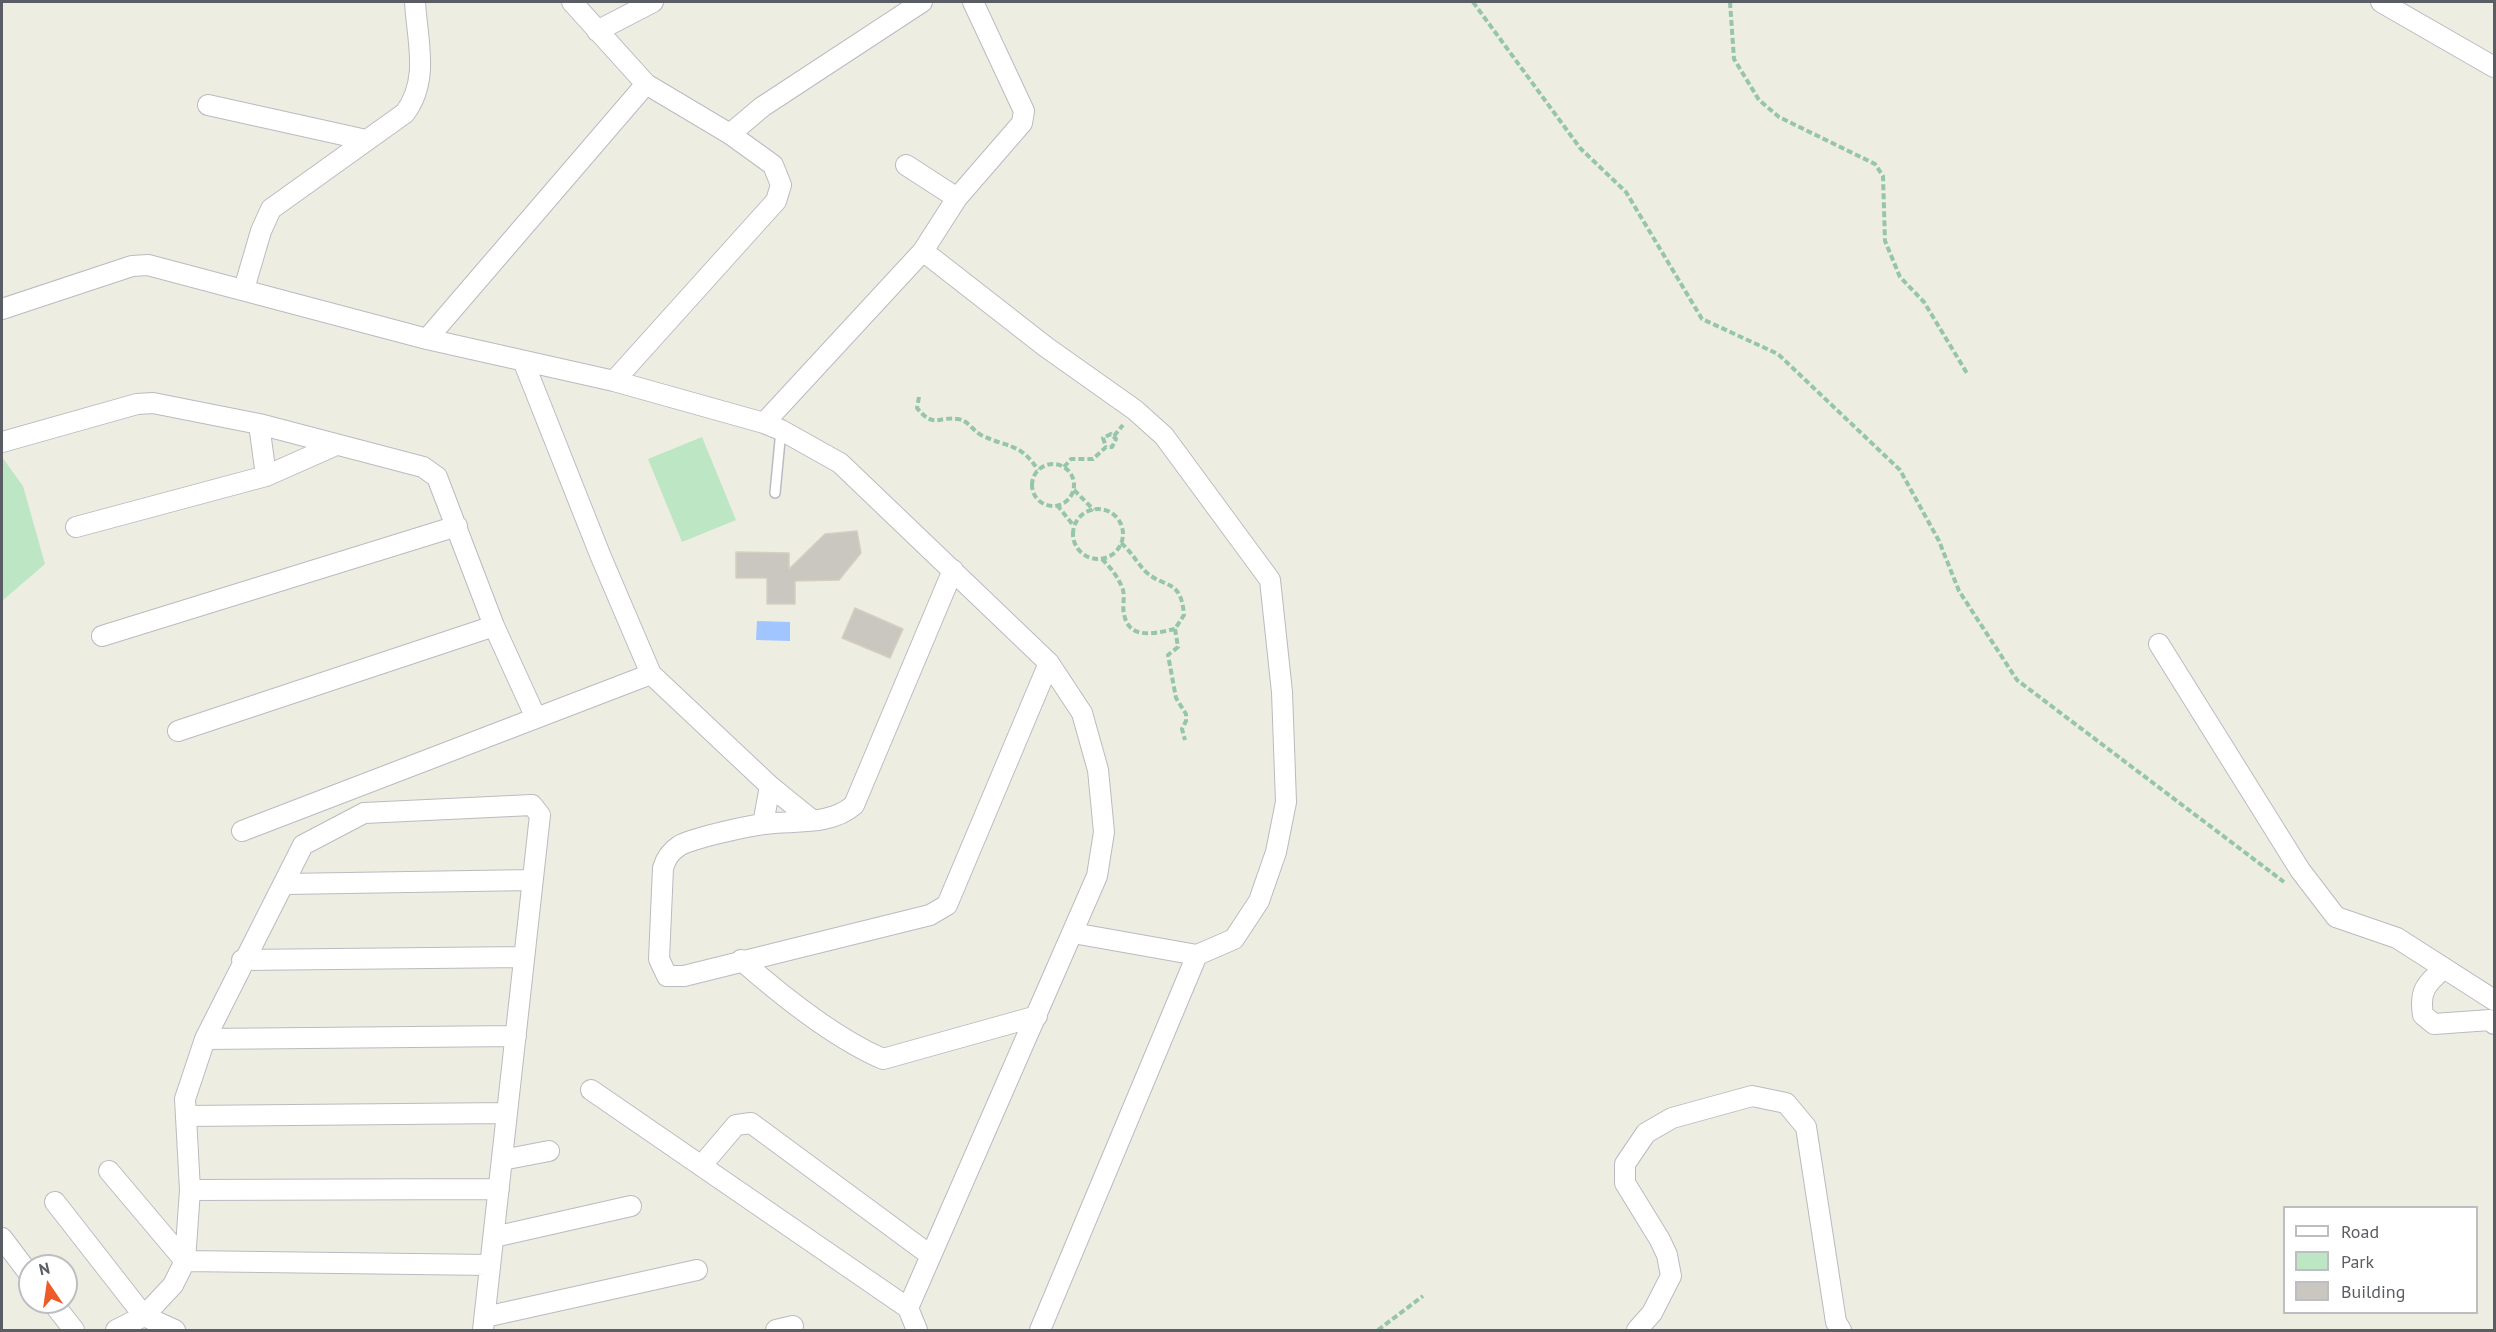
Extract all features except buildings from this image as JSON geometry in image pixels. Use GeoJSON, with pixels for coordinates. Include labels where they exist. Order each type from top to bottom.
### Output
{"type":"FeatureCollection","features":[{"type":"Feature","properties":{"kind":"street"},"geometry":{"type":"LineString","coordinates":[[244,289],[261,231],[271,209],[405,113],[414,101],[422,68],[415,2]]}},
{"type":"Feature","properties":{"kind":"street"},"geometry":{"type":"LineString","coordinates":[[572,2],[646,84],[730,134],[773,165],[781,185],[776,201],[614,381]]}},
{"type":"Feature","properties":{"kind":"street"},"geometry":{"type":"LineString","coordinates":[[597,31],[653,2]]}},
{"type":"Feature","properties":{"kind":"street"},"geometry":{"type":"LineString","coordinates":[[730,134],[762,107],[922,2]]}},
{"type":"Feature","properties":{"kind":"street"},"geometry":{"type":"LineString","coordinates":[[772,426],[923,251],[957,198],[1022,123],[1024,111],[972,2]]}},
{"type":"Feature","properties":{"kind":"street"},"geometry":{"type":"LineString","coordinates":[[2381,2],[2494,67]]}},
{"type":"Feature","properties":{"kind":"street"},"geometry":{"type":"LineString","coordinates":[[427,339],[646,84]]}},
{"type":"Feature","properties":{"kind":"street"},"geometry":{"type":"LineString","coordinates":[[208,105],[366,140]]}},
{"type":"Feature","properties":{"kind":"street"},"geometry":{"type":"LineString","coordinates":[[906,165],[957,198]]}},
{"type":"Feature","properties":{"kind":"street"},"geometry":{"type":"LineString","coordinates":[[923,251],[1046,347],[1135,410],[1164,436],[1270,580],[1282,692],[1286,802],[1276,852],[1259,901],[1234,939],[1197,955],[1073,933]]}},
{"type":"Feature","properties":{"kind":"street"},"geometry":{"type":"LineString","coordinates":[[2,309],[132,266],[148,265],[427,339],[524,363],[614,381],[772,426],[840,463],[1049,663],[1082,713],[1098,770],[1104,832],[1097,876],[908,1308]]}},
{"type":"Feature","properties":{"kind":"street"},"geometry":{"type":"LineString","coordinates":[[524,363],[601,557],[651,674],[770,786],[812,820]]}},
{"type":"Feature","properties":{"kind":"street"},"geometry":{"type":"LineString","coordinates":[[2,442],[137,404],[153,403],[259,424],[423,467],[437,477],[494,626],[536,718]]}},
{"type":"Feature","properties":{"kind":"street"},"geometry":{"type":"LineString","coordinates":[[259,424],[266,476]]}},
{"type":"Feature","properties":{"kind":"street"},"geometry":{"type":"LineString","coordinates":[[76,527],[266,476],[336,445]]}},
{"type":"Feature","properties":{"kind":"street"},"geometry":{"type":"LineString","coordinates":[[102,636],[457,526]]}},
{"type":"Feature","properties":{"kind":"street"},"geometry":{"type":"LineString","coordinates":[[953,570],[854,805],[828,818],[763,824],[680,845],[666,856],[663,868],[659,959],[667,976],[684,976],[741,960],[930,915],[946,905],[1049,663]]}},
{"type":"Feature","properties":{"kind":"street"},"geometry":{"type":"LineString","coordinates":[[178,731],[494,626]]}},
{"type":"Feature","properties":{"kind":"street"},"geometry":{"type":"LineString","coordinates":[[2159,644],[2300,870],[2336,917],[2397,938],[2494,1000]]}},
{"type":"Feature","properties":{"kind":"street"},"geometry":{"type":"LineString","coordinates":[[242,831],[651,674]]}},
{"type":"Feature","properties":{"kind":"street"},"geometry":{"type":"LineString","coordinates":[[763,824],[770,786]]}},
{"type":"Feature","properties":{"kind":"street"},"geometry":{"type":"LineString","coordinates":[[116,1330],[144,1316],[173,1285],[185,1262],[190,1191],[185,1099],[205,1039],[242,960],[285,884],[303,845],[364,813],[532,805],[540,815],[484,1324],[697,1270]]}},
{"type":"Feature","properties":{"kind":"street"},"geometry":{"type":"LineString","coordinates":[[285,884],[533,880]]}},
{"type":"Feature","properties":{"kind":"street"},"geometry":{"type":"LineString","coordinates":[[1040,1330],[1197,955]]}},
{"type":"Feature","properties":{"kind":"street"},"geometry":{"type":"LineString","coordinates":[[242,960],[524,957]]}},
{"type":"Feature","properties":{"kind":"street"},"geometry":{"type":"LineString","coordinates":[[741,960],[780,993],[888,1067],[1037,1016]]}},
{"type":"Feature","properties":{"kind":"street"},"geometry":{"type":"LineString","coordinates":[[2443,969],[2428,982],[2420,999],[2423,1015],[2434,1024],[2493,1020]]}},
{"type":"Feature","properties":{"kind":"street"},"geometry":{"type":"LineString","coordinates":[[205,1039],[516,1036]]}},
{"type":"Feature","properties":{"kind":"street"},"geometry":{"type":"LineString","coordinates":[[591,1090],[908,1308],[917,1330]]}},
{"type":"Feature","properties":{"kind":"street"},"geometry":{"type":"LineString","coordinates":[[1637,1330],[1652,1312],[1671,1276],[1667,1255],[1660,1240],[1625,1183],[1625,1164],[1646,1133],[1672,1118],[1752,1096],[1786,1103],[1806,1127],[1836,1322],[1841,1330]]}},
{"type":"Feature","properties":{"kind":"street"},"geometry":{"type":"LineString","coordinates":[[187,1116],[507,1113]]}},
{"type":"Feature","properties":{"kind":"street"},"geometry":{"type":"LineString","coordinates":[[702,1166],[736,1125],[751,1123],[930,1255]]}},
{"type":"Feature","properties":{"kind":"street"},"geometry":{"type":"LineString","coordinates":[[502,1160],[549,1151]]}},
{"type":"Feature","properties":{"kind":"street"},"geometry":{"type":"LineString","coordinates":[[109,1171],[185,1262],[490,1265]]}},
{"type":"Feature","properties":{"kind":"street"},"geometry":{"type":"LineString","coordinates":[[190,1191],[499,1189]]}},
{"type":"Feature","properties":{"kind":"street"},"geometry":{"type":"LineString","coordinates":[[55,1202],[144,1316],[175,1330]]}},
{"type":"Feature","properties":{"kind":"street"},"geometry":{"type":"LineString","coordinates":[[494,1238],[631,1206]]}},
{"type":"Feature","properties":{"kind":"street"},"geometry":{"type":"LineString","coordinates":[[2,1238],[18,1259]]}},
{"type":"Feature","properties":{"kind":"street"},"geometry":{"type":"LineString","coordinates":[[61,1314],[74,1330]]}},
{"type":"Feature","properties":{"kind":"lane"},"geometry":{"type":"LineString","coordinates":[[772,426],[775,493]]}},
{"type":"Feature","properties":{"kind":"path"},"geometry":{"type":"LineString","coordinates":[[1473,2],[1580,148],[1626,192],[1702,319],[1778,354],[1900,470],[1939,541],[1959,591],[2018,680],[2285,882]]}},
{"type":"Feature","properties":{"kind":"path"},"geometry":{"type":"LineString","coordinates":[[1730,2],[1734,59],[1759,100],[1779,117],[1851,150],[1875,164],[1883,176],[1885,241],[1900,277],[1924,302],[1968,375]]}},
{"type":"Feature","properties":{"kind":"path"},"geometry":{"type":"LineString","coordinates":[[919,397],[917,408],[926,419],[940,422],[957,419],[970,424],[979,434],[1020,449],[1031,458],[1038,470]]}},
{"type":"Feature","properties":{"kind":"path"},"geometry":{"type":"LineString","coordinates":[[1064,467],[1071,459],[1093,459],[1106,447]]}},
{"type":"Feature","properties":{"kind":"path"},"geometry":{"type":"LineString","coordinates":[[1074,490],[1068,499],[1057,505],[1044,504],[1034,495],[1032,481],[1038,470],[1051,464],[1064,467],[1072,476],[1074,490],[1094,510],[1110,513],[1116,518],[1123,534],[1121,543],[1111,556],[1102,559],[1088,557],[1078,550],[1073,539],[1074,526],[1081,516],[1094,510]]}},
{"type":"Feature","properties":{"kind":"path"},"geometry":{"type":"LineString","coordinates":[[1057,505],[1074,526]]}},
{"type":"Feature","properties":{"kind":"path"},"geometry":{"type":"LineString","coordinates":[[1102,559],[1117,578],[1123,591],[1126,621],[1132,628],[1149,635],[1174,629],[1184,615],[1180,596],[1165,581],[1148,573],[1121,543]]}},
{"type":"Feature","properties":{"kind":"path"},"geometry":{"type":"LineString","coordinates":[[1174,629],[1178,647],[1167,655],[1176,698],[1186,714],[1182,729],[1185,740]]}},
{"type":"Feature","properties":{"kind":"path"},"geometry":{"type":"LineString","coordinates":[[1378,1330],[1423,1296]]}},
{"type":"Feature","properties":{"kind":"green space"},"geometry":{"type":"Polygon","coordinates":[[[702,437],[736,520],[682,542],[648,459],[702,437]]]}},
{"type":"Feature","properties":{"kind":"green space"},"geometry":{"type":"Polygon","coordinates":[[[2,457],[23,486],[45,564],[2,601],[2,457]]]}},
{"type":"Feature","properties":{"kind":"water"},"geometry":{"type":"Polygon","coordinates":[[[757,621],[790,622],[790,641],[756,640],[757,621]]]}}]}
